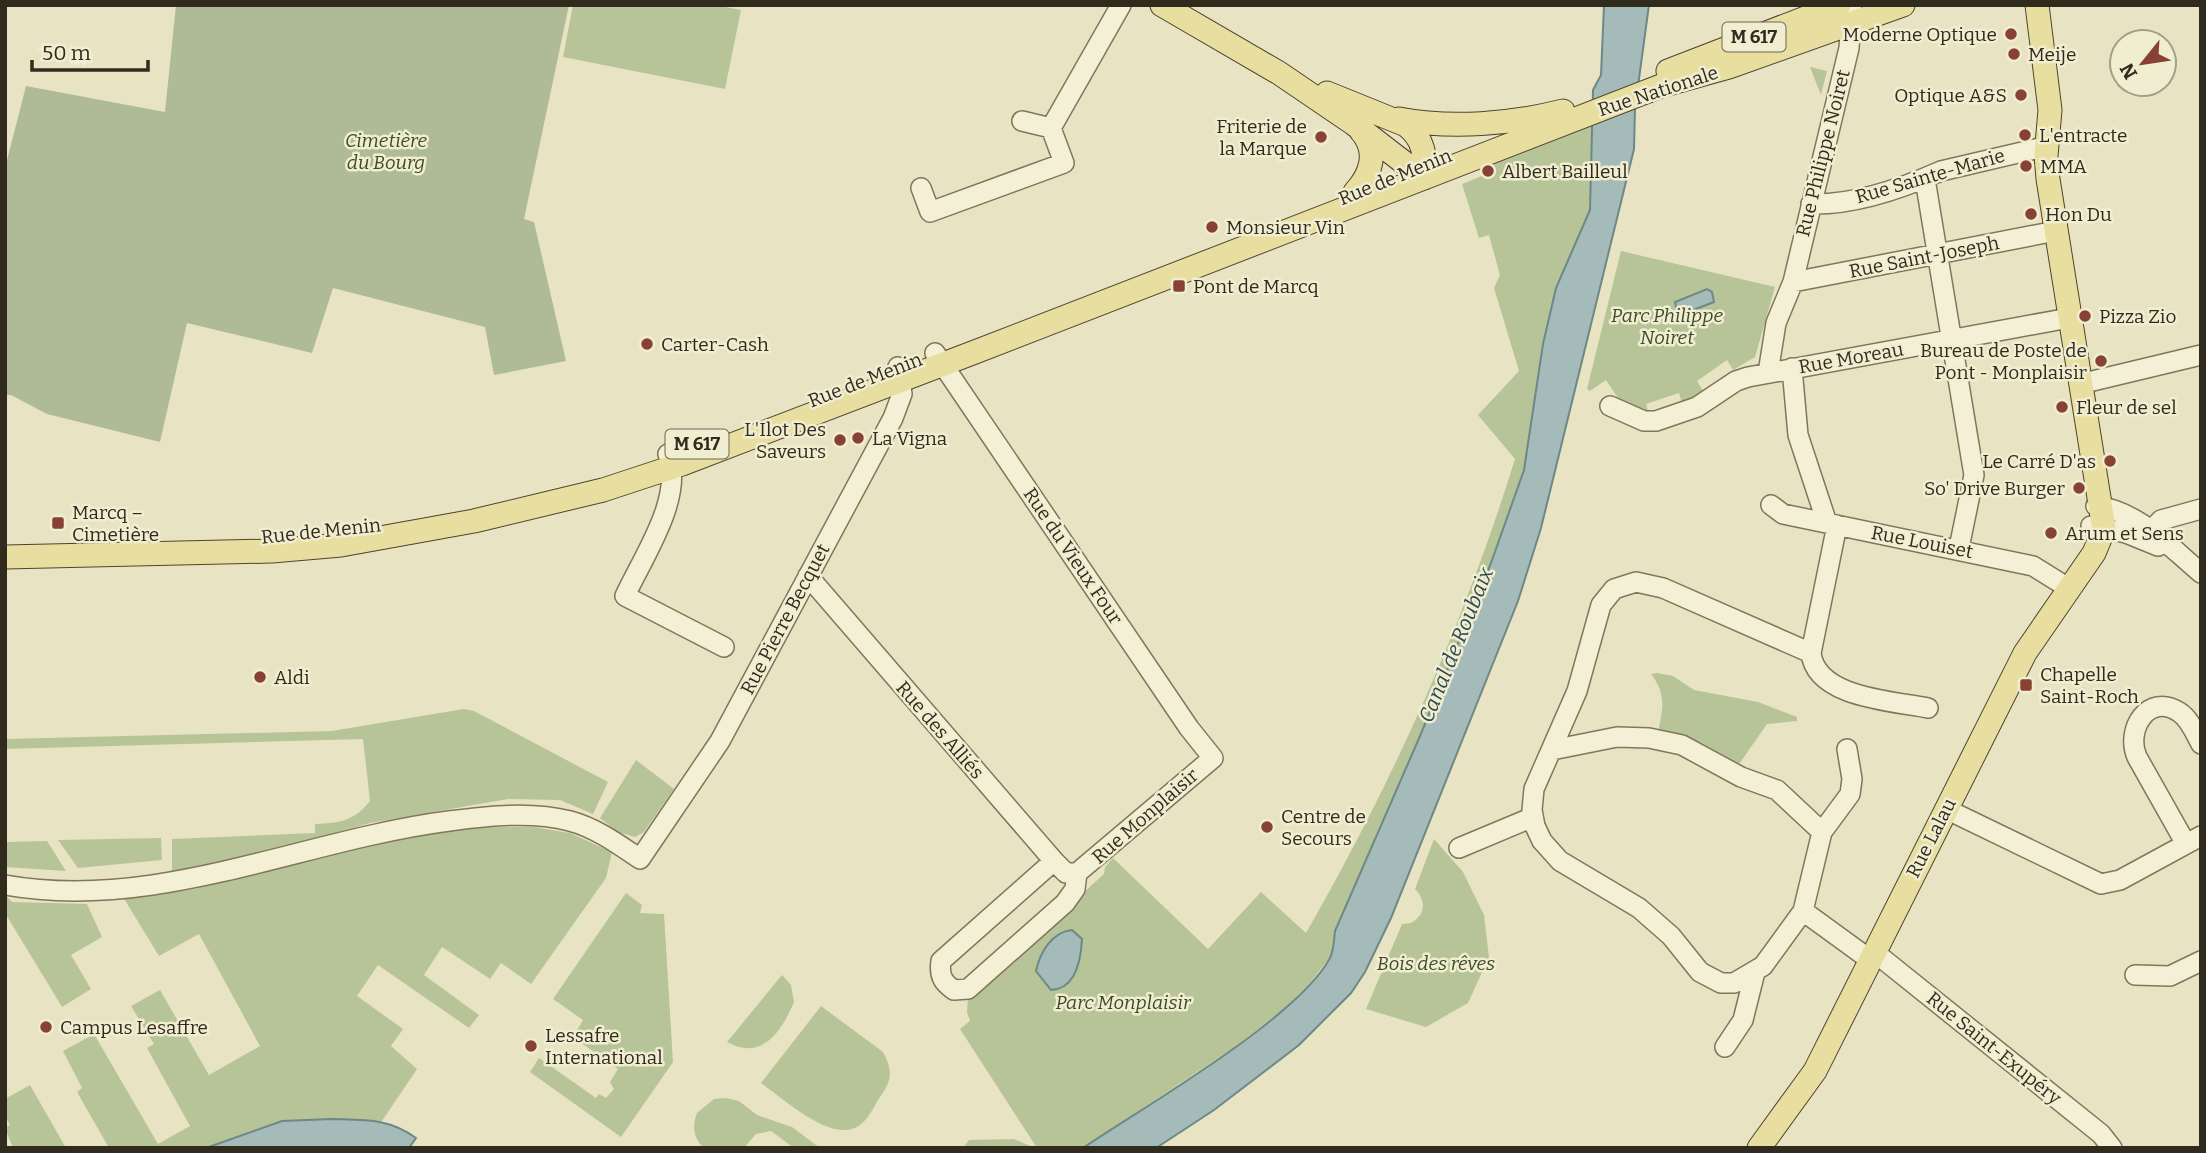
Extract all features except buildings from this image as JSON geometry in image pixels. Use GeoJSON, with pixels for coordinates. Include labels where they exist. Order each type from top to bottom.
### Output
{"type":"FeatureCollection","features":[{"type":"Feature","properties":{"kind":"main road"},"geometry":{"type":"LineString","coordinates":[[1162,5],[1279,73],[1420,170]]}},
{"type":"Feature","properties":{"kind":"main road","name":"Rue Nationale"},"geometry":{"type":"LineString","coordinates":[[1572,115],[1665,78],[1729,67],[1848,11],[1903,5]]}},
{"type":"Feature","properties":{"kind":"main road"},"geometry":{"type":"LineString","coordinates":[[2024,5],[2098,510]]}},
{"type":"Feature","properties":{"kind":"main road"},"geometry":{"type":"LineString","coordinates":[[2038,5],[2050,102],[2045,149]]}},
{"type":"Feature","properties":{"kind":"main road"},"geometry":{"type":"LineString","coordinates":[[1279,73],[1386,117],[1416,133],[1422,143],[1420,170]]}},
{"type":"Feature","properties":{"kind":"main road"},"geometry":{"type":"LineString","coordinates":[[1386,117],[1412,122],[1459,124],[1572,115]]}},
{"type":"Feature","properties":{"kind":"main road","name":"Rue de Menin"},"geometry":{"type":"LineString","coordinates":[[939,359],[1355,192],[1572,115]]}},
{"type":"Feature","properties":{"kind":"main road"},"geometry":{"type":"LineString","coordinates":[[1354,124],[1364,135],[1371,159],[1365,181],[1355,192]]}},
{"type":"Feature","properties":{"kind":"main road","name":"Rue de Menin"},"geometry":{"type":"LineString","coordinates":[[5,558],[272,551],[341,545],[512,513],[603,490],[671,461],[899,374],[1382,197],[1420,170]]}},
{"type":"Feature","properties":{"kind":"main road","name":"Rue de Menin"},"geometry":{"type":"LineString","coordinates":[[5,545],[273,538],[341,532],[539,492],[671,461]]}},
{"type":"Feature","properties":{"kind":"main road","name":"Rue Lalau"},"geometry":{"type":"LineString","coordinates":[[1759,1148],[1815,1071],[2025,653],[2066,585],[2098,510]]}},
{"type":"Feature","properties":{"kind":"street"},"geometry":{"type":"LineString","coordinates":[[1051,128],[1121,5]]}},
{"type":"Feature","properties":{"kind":"street","name":"Rue Philippe Noiret"},"geometry":{"type":"LineString","coordinates":[[1793,282],[1811,204],[1848,11]]}},
{"type":"Feature","properties":{"kind":"street"},"geometry":{"type":"LineString","coordinates":[[1021,121],[1051,128]]}},
{"type":"Feature","properties":{"kind":"street"},"geometry":{"type":"LineString","coordinates":[[921,188],[930,212],[1064,163],[1051,128]]}},
{"type":"Feature","properties":{"kind":"street","name":"Rue Sainte-Marie"},"geometry":{"type":"LineString","coordinates":[[1811,204],[1832,204],[1925,179],[1941,171],[2045,149]]}},
{"type":"Feature","properties":{"kind":"street"},"geometry":{"type":"LineString","coordinates":[[1925,179],[1973,475],[1959,548]]}},
{"type":"Feature","properties":{"kind":"street","name":"Rue Saint-Joseph"},"geometry":{"type":"LineString","coordinates":[[1793,282],[2056,231]]}},
{"type":"Feature","properties":{"kind":"street","name":"Rue Moreau"},"geometry":{"type":"LineString","coordinates":[[1793,282],[1776,323],[1768,373],[2069,318]]}},
{"type":"Feature","properties":{"kind":"street"},"geometry":{"type":"LineString","coordinates":[[2080,384],[2201,355]]}},
{"type":"Feature","properties":{"kind":"street","name":"Rue du Vieux Four"},"geometry":{"type":"LineString","coordinates":[[939,359],[1189,729],[1213,758]]}},
{"type":"Feature","properties":{"kind":"street"},"geometry":{"type":"LineString","coordinates":[[1792,369],[1798,435],[1832,524],[1811,653],[1816,670],[1837,687],[1928,708]]}},
{"type":"Feature","properties":{"kind":"street"},"geometry":{"type":"LineString","coordinates":[[1610,407],[1644,421],[1656,421],[1703,404],[1736,381],[1768,373]]}},
{"type":"Feature","properties":{"kind":"street","name":"Rue Pierre Becquet"},"geometry":{"type":"LineString","coordinates":[[5,885],[70,890],[172,881],[226,873],[390,830],[498,816],[550,817],[571,821],[596,830],[640,859],[720,741],[898,408],[899,374]]}},
{"type":"Feature","properties":{"kind":"street"},"geometry":{"type":"LineString","coordinates":[[671,461],[670,499],[625,596],[724,647]]}},
{"type":"Feature","properties":{"kind":"street","name":"Rue Louiset"},"geometry":{"type":"LineString","coordinates":[[1771,505],[1783,514],[1959,548],[2039,568],[2066,585]]}},
{"type":"Feature","properties":{"kind":"street"},"geometry":{"type":"LineString","coordinates":[[2146,534],[2167,517],[2201,509]]}},
{"type":"Feature","properties":{"kind":"street"},"geometry":{"type":"LineString","coordinates":[[2098,510],[2146,534],[2194,567]]}},
{"type":"Feature","properties":{"kind":"street","name":"Rue des Alliés"},"geometry":{"type":"LineString","coordinates":[[808,576],[1054,862],[1066,873],[1077,873]]}},
{"type":"Feature","properties":{"kind":"street"},"geometry":{"type":"LineString","coordinates":[[1811,653],[1663,588],[1636,582],[1619,586],[1609,593],[1601,606],[1588,662],[1534,789],[1533,817],[1542,841],[1560,862],[1639,908],[1671,936],[1707,977],[1721,983],[1734,983],[1755,972],[1786,939],[1803,911],[1822,832],[1850,794],[1852,779],[1847,749]]}},
{"type":"Feature","properties":{"kind":"street"},"geometry":{"type":"LineString","coordinates":[[1945,809],[2101,884],[2120,880],[2193,840],[2137,757],[2133,745],[2135,726],[2147,711],[2171,709],[2188,720],[2201,744]]}},
{"type":"Feature","properties":{"kind":"street"},"geometry":{"type":"LineString","coordinates":[[1552,750],[1590,740],[1617,737],[1649,738],[1682,745],[1741,777],[1777,790],[1822,832]]}},
{"type":"Feature","properties":{"kind":"street","name":"Rue Monplaisir"},"geometry":{"type":"LineString","coordinates":[[1077,873],[1213,758]]}},
{"type":"Feature","properties":{"kind":"street"},"geometry":{"type":"LineString","coordinates":[[1459,848],[1533,817]]}},
{"type":"Feature","properties":{"kind":"street"},"geometry":{"type":"LineString","coordinates":[[1054,862],[941,961],[940,972],[944,984],[954,990],[968,989],[1065,903],[1075,890],[1077,873]]}},
{"type":"Feature","properties":{"kind":"street","name":"Rue Saint-Exupéry"},"geometry":{"type":"LineString","coordinates":[[1803,911],[1871,955],[2101,1134],[2112,1148]]}},
{"type":"Feature","properties":{"kind":"street"},"geometry":{"type":"LineString","coordinates":[[2135,975],[2170,976],[2201,961]]}},
{"type":"Feature","properties":{"kind":"street"},"geometry":{"type":"LineString","coordinates":[[1725,1047],[1743,1020],[1755,972]]}},
{"type":"Feature","properties":{"kind":"green space","name":"Cimetière du Bourg"},"geometry":{"type":"Polygon","coordinates":[[[176,5],[569,5],[524,219],[534,222],[566,361],[494,375],[485,327],[333,288],[312,353],[187,323],[160,442],[47,414],[11,395],[5,395],[5,168],[26,86],[165,112],[176,5]]]}},
{"type":"Feature","properties":{"kind":"green space"},"geometry":{"type":"Polygon","coordinates":[[[573,5],[715,5],[741,10],[725,89],[563,57],[573,5]]]}},
{"type":"Feature","properties":{"kind":"green space"},"geometry":{"type":"Polygon","coordinates":[[[1810,67],[1827,71],[1821,95],[1810,67]]]}},
{"type":"Feature","properties":{"kind":"green space","name":"Parc Monplaisir"},"geometry":{"type":"Polygon","coordinates":[[[1592,125],[1590,210],[1556,288],[1543,344],[1524,470],[1491,563],[1420,736],[1335,931],[1331,956],[1309,984],[1284,1009],[1233,1048],[1083,1148],[1037,1148],[960,1029],[970,1021],[967,1012],[968,997],[1104,874],[1105,867],[1113,858],[1208,949],[1261,892],[1306,933],[1338,876],[1424,702],[1473,582],[1515,459],[1478,415],[1519,371],[1494,288],[1500,275],[1489,235],[1479,238],[1462,184],[1489,173],[1488,165],[1592,125]]]}},
{"type":"Feature","properties":{"kind":"green space","name":"Parc Philippe Noiret"},"geometry":{"type":"Polygon","coordinates":[[[1621,251],[1775,287],[1755,357],[1733,370],[1727,360],[1697,381],[1703,391],[1682,403],[1679,393],[1646,404],[1649,414],[1618,398],[1606,380],[1590,391],[1587,389],[1621,251]]]}},
{"type":"Feature","properties":{"kind":"green space"},"geometry":{"type":"Polygon","coordinates":[[[1651,674],[1673,676],[1694,690],[1758,702],[1797,717],[1797,721],[1767,724],[1735,770],[1734,761],[1700,742],[1666,731],[1657,737],[1662,697],[1651,674]]]}},
{"type":"Feature","properties":{"kind":"green space"},"geometry":{"type":"Polygon","coordinates":[[[464,709],[474,711],[608,782],[593,814],[560,800],[508,799],[370,823],[232,862],[172,873],[172,839],[315,833],[315,824],[339,822],[358,813],[370,801],[363,739],[5,749],[5,739],[332,731],[464,709]]]}},
{"type":"Feature","properties":{"kind":"green space"},"geometry":{"type":"Polygon","coordinates":[[[636,760],[674,789],[644,832],[635,837],[618,832],[600,818],[636,760]]]}},
{"type":"Feature","properties":{"kind":"green space"},"geometry":{"type":"Polygon","coordinates":[[[461,827],[534,827],[570,833],[612,852],[606,878],[531,984],[501,963],[490,979],[442,947],[424,975],[479,1015],[469,1028],[378,965],[357,996],[403,1029],[391,1046],[417,1069],[382,1121],[282,1121],[206,1148],[109,1148],[77,1092],[82,1088],[63,1051],[94,1034],[158,1144],[190,1126],[147,1048],[154,1044],[131,1006],[160,990],[209,1075],[260,1046],[199,934],[159,956],[123,897],[191,890],[384,842],[461,827]]]}},
{"type":"Feature","properties":{"kind":"green space"},"geometry":{"type":"Polygon","coordinates":[[[161,838],[162,860],[78,868],[58,840],[161,838]]]}},
{"type":"Feature","properties":{"kind":"green space","name":"Bois des rêves"},"geometry":{"type":"Polygon","coordinates":[[[1434,839],[1463,872],[1484,915],[1489,957],[1468,1003],[1426,1027],[1366,1009],[1402,924],[1416,920],[1422,912],[1423,903],[1415,889],[1434,839]]]}},
{"type":"Feature","properties":{"kind":"green space"},"geometry":{"type":"Polygon","coordinates":[[[47,841],[66,871],[5,867],[5,842],[47,841]]]}},
{"type":"Feature","properties":{"kind":"green space"},"geometry":{"type":"Polygon","coordinates":[[[626,893],[642,905],[640,913],[664,914],[673,1062],[621,1137],[530,1072],[539,1058],[596,1098],[599,1094],[606,1098],[614,1089],[610,1082],[618,1069],[573,1037],[583,1020],[553,999],[626,893]]]}},
{"type":"Feature","properties":{"kind":"green space"},"geometry":{"type":"Polygon","coordinates":[[[5,895],[12,902],[87,904],[102,937],[71,955],[91,989],[62,1007],[5,913],[5,895]]]}},
{"type":"Feature","properties":{"kind":"green space"},"geometry":{"type":"Polygon","coordinates":[[[782,975],[791,985],[794,1002],[776,1033],[760,1046],[750,1048],[727,1042],[782,975]]]}},
{"type":"Feature","properties":{"kind":"green space"},"geometry":{"type":"Polygon","coordinates":[[[821,1006],[883,1052],[888,1064],[890,1075],[884,1091],[866,1119],[850,1129],[838,1129],[810,1118],[761,1083],[821,1006]]]}},
{"type":"Feature","properties":{"kind":"green space"},"geometry":{"type":"Polygon","coordinates":[[[30,1085],[66,1148],[13,1148],[5,1128],[10,1125],[5,1116],[5,1099],[30,1085]]]}},
{"type":"Feature","properties":{"kind":"green space"},"geometry":{"type":"Polygon","coordinates":[[[714,1099],[739,1101],[757,1115],[792,1127],[820,1148],[794,1148],[771,1131],[756,1134],[744,1148],[704,1148],[694,1132],[697,1113],[714,1099]]]}},
{"type":"Feature","properties":{"kind":"green space"},"geometry":{"type":"Polygon","coordinates":[[[1014,1139],[1035,1148],[963,1148],[969,1140],[1014,1139]]]}},
{"type":"Feature","properties":{"kind":"water"},"geometry":{"type":"Polygon","coordinates":[[[1604,5],[1649,5],[1635,108],[1634,149],[1541,528],[1518,601],[1391,918],[1365,972],[1351,993],[1299,1045],[1214,1110],[1156,1148],[1083,1148],[1180,1086],[1254,1034],[1312,982],[1330,958],[1335,931],[1420,736],[1491,563],[1524,470],[1543,344],[1556,288],[1590,210],[1593,90],[1601,75],[1604,5]]]}},
{"type":"Feature","properties":{"kind":"water"},"geometry":{"type":"Polygon","coordinates":[[[1707,289],[1712,292],[1714,302],[1678,316],[1675,302],[1707,289]]]}},
{"type":"Feature","properties":{"kind":"water"},"geometry":{"type":"Polygon","coordinates":[[[1072,930],[1082,939],[1076,972],[1066,984],[1051,990],[1036,971],[1038,964],[1053,939],[1072,930]]]}},
{"type":"Feature","properties":{"kind":"water"},"geometry":{"type":"Polygon","coordinates":[[[332,1119],[386,1123],[416,1138],[409,1148],[206,1148],[282,1121],[332,1119]]]}},
{"type":"Feature","properties":{"kind":"place","name":"Moderne Optique"},"geometry":{"type":"Point","coordinates":[2011,34]}},
{"type":"Feature","properties":{"kind":"place","name":"Meije"},"geometry":{"type":"Point","coordinates":[2014,54]}},
{"type":"Feature","properties":{"kind":"place","name":"Optique A&S"},"geometry":{"type":"Point","coordinates":[2021,95]}},
{"type":"Feature","properties":{"kind":"place","name":"L'entracte"},"geometry":{"type":"Point","coordinates":[2025,135]}},
{"type":"Feature","properties":{"kind":"place","name":"Friterie de la Marque"},"geometry":{"type":"Point","coordinates":[1321,137]}},
{"type":"Feature","properties":{"kind":"place","name":"MMA"},"geometry":{"type":"Point","coordinates":[2026,166]}},
{"type":"Feature","properties":{"kind":"place","name":"Albert Bailleul"},"geometry":{"type":"Point","coordinates":[1488,171]}},
{"type":"Feature","properties":{"kind":"place","name":"Hon Du"},"geometry":{"type":"Point","coordinates":[2031,214]}},
{"type":"Feature","properties":{"kind":"place","name":"Monsieur Vin"},"geometry":{"type":"Point","coordinates":[1212,227]}},
{"type":"Feature","properties":{"kind":"place","name":"Pont de Marcq"},"geometry":{"type":"Point","coordinates":[1179,286]}},
{"type":"Feature","properties":{"kind":"place","name":"Pizza Zio"},"geometry":{"type":"Point","coordinates":[2085,316]}},
{"type":"Feature","properties":{"kind":"place","name":"Carter-Cash"},"geometry":{"type":"Point","coordinates":[647,344]}},
{"type":"Feature","properties":{"kind":"place","name":"Bureau de Poste de Pont - Monplaisir"},"geometry":{"type":"Point","coordinates":[2101,361]}},
{"type":"Feature","properties":{"kind":"place","name":"Fleur de sel"},"geometry":{"type":"Point","coordinates":[2062,407]}},
{"type":"Feature","properties":{"kind":"place","name":"La Vigna"},"geometry":{"type":"Point","coordinates":[858,438]}},
{"type":"Feature","properties":{"kind":"place","name":"L'Ilot Des Saveurs"},"geometry":{"type":"Point","coordinates":[840,440]}},
{"type":"Feature","properties":{"kind":"place","name":"Le Carré D'as"},"geometry":{"type":"Point","coordinates":[2110,461]}},
{"type":"Feature","properties":{"kind":"place","name":"So' Drive Burger"},"geometry":{"type":"Point","coordinates":[2079,488]}},
{"type":"Feature","properties":{"kind":"place","name":"Marcq – Cimetière"},"geometry":{"type":"Point","coordinates":[58,523]}},
{"type":"Feature","properties":{"kind":"place","name":"Arum et Sens"},"geometry":{"type":"Point","coordinates":[2051,533]}},
{"type":"Feature","properties":{"kind":"place","name":"Aldi"},"geometry":{"type":"Point","coordinates":[260,677]}},
{"type":"Feature","properties":{"kind":"place","name":"Chapelle Saint-Roch"},"geometry":{"type":"Point","coordinates":[2026,685]}},
{"type":"Feature","properties":{"kind":"place","name":"Centre de Secours"},"geometry":{"type":"Point","coordinates":[1267,827]}},
{"type":"Feature","properties":{"kind":"place","name":"Campus Lesaffre"},"geometry":{"type":"Point","coordinates":[46,1027]}},
{"type":"Feature","properties":{"kind":"place","name":"Lessafre International"},"geometry":{"type":"Point","coordinates":[531,1046]}},
{"type":"Feature","properties":{"kind":"water label","name":"Canal de Roubaix"},"geometry":{"type":"Point","coordinates":[1456,645]}}]}
